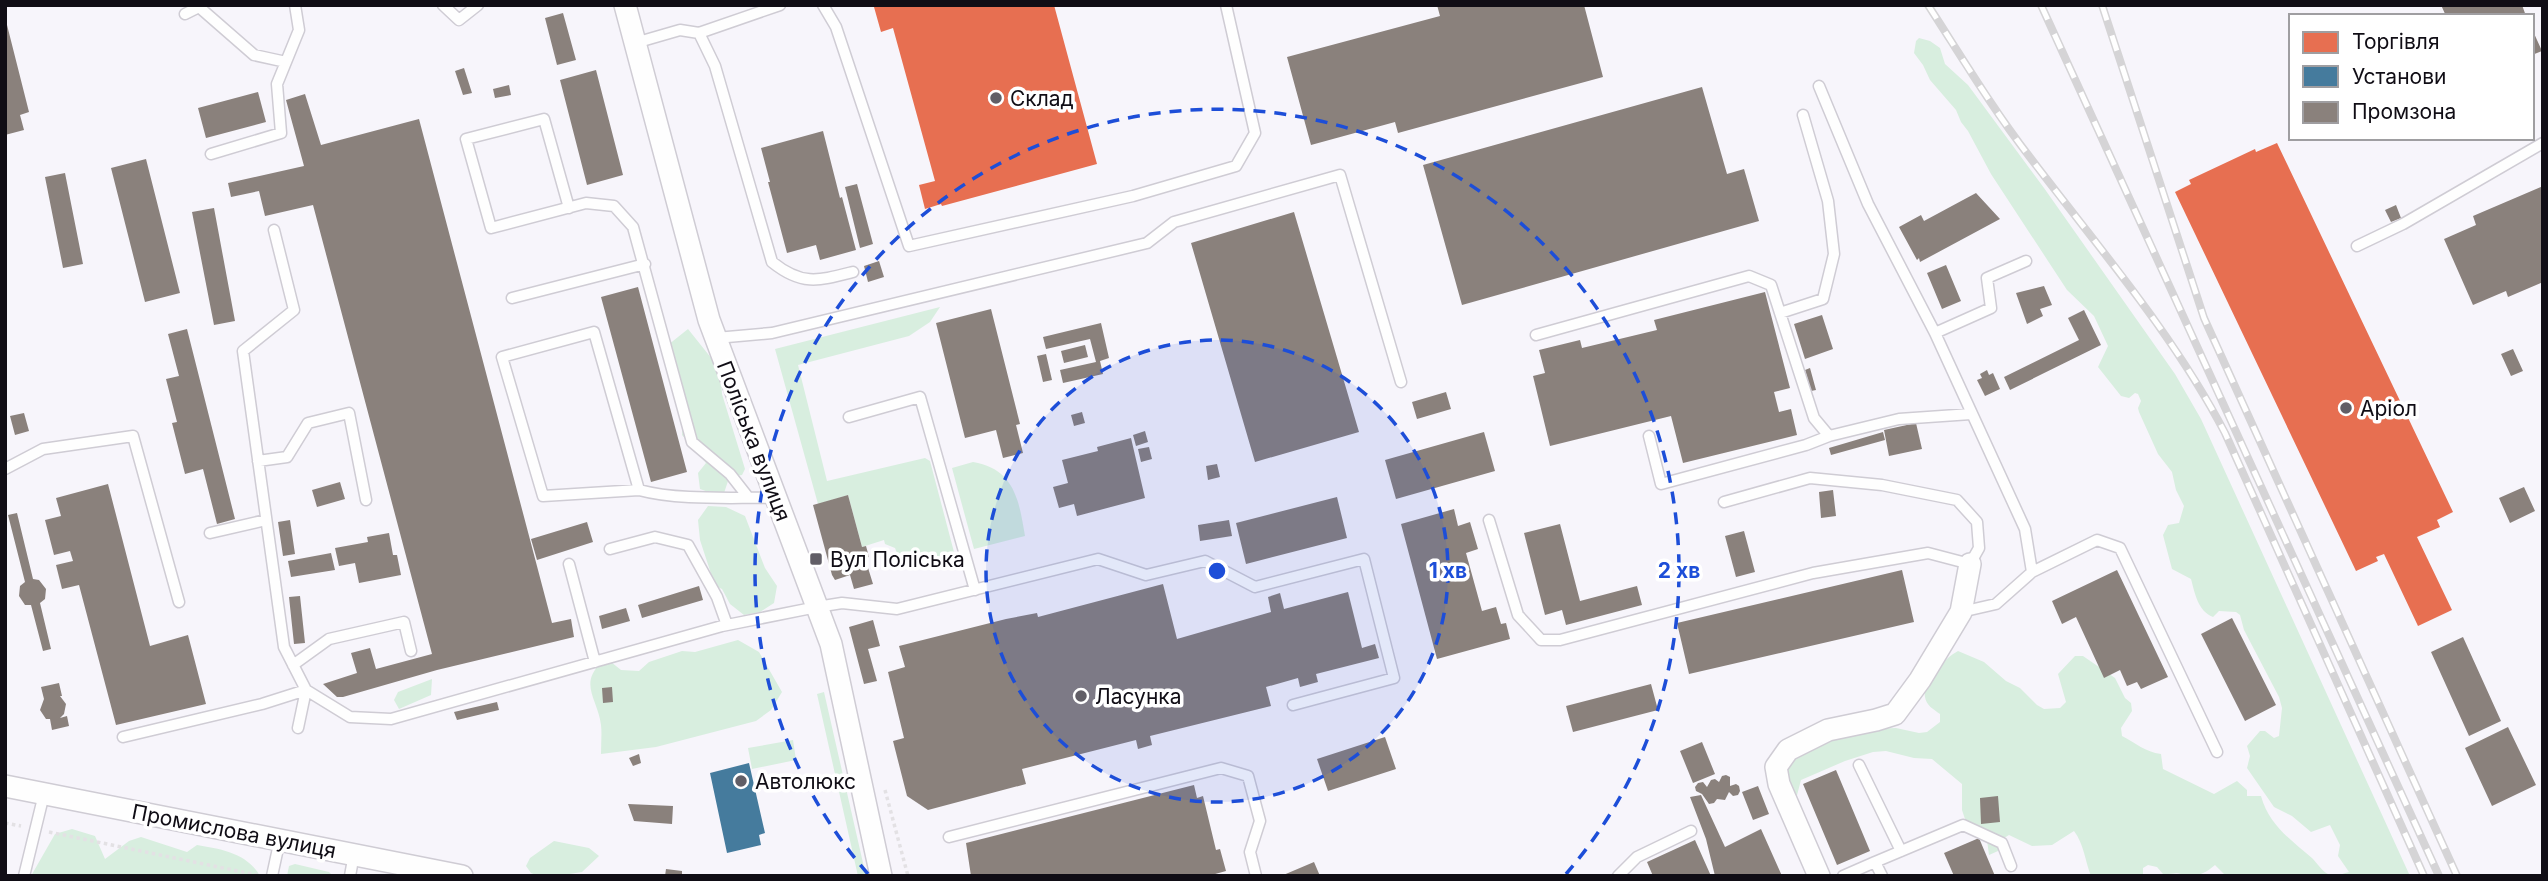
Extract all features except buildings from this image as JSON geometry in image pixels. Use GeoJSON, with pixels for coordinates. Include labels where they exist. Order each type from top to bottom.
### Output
{"type":"FeatureCollection","features":[{"type":"Feature","properties":{"kind":"street","name":"Поліська вулиця"},"geometry":{"type":"LineString","coordinates":[[625,5],[716,338],[831,643],[881,876]]}},
{"type":"Feature","properties":{"kind":"street"},"geometry":{"type":"LineString","coordinates":[[1819,876],[1779,784],[1776,767],[1788,750],[1828,730],[1895,714],[1920,680],[1961,612],[1970,564]]}},
{"type":"Feature","properties":{"kind":"street","name":"Промислова вулиця"},"geometry":{"type":"LineString","coordinates":[[5,786],[462,876]]}},
{"type":"Feature","properties":{"kind":"lane"},"geometry":{"type":"LineString","coordinates":[[211,154],[281,133],[277,84],[299,30],[295,5]]}},
{"type":"Feature","properties":{"kind":"lane"},"geometry":{"type":"LineString","coordinates":[[443,5],[458,20],[478,5]]}},
{"type":"Feature","properties":{"kind":"lane"},"geometry":{"type":"LineString","coordinates":[[635,43],[680,30],[699,33],[780,5]]}},
{"type":"Feature","properties":{"kind":"lane"},"geometry":{"type":"LineString","coordinates":[[823,5],[836,27],[909,246],[1133,196],[1236,166],[1255,133],[1226,5]]}},
{"type":"Feature","properties":{"kind":"lane"},"geometry":{"type":"LineString","coordinates":[[185,14],[199,7],[254,55],[286,62]]}},
{"type":"Feature","properties":{"kind":"lane"},"geometry":{"type":"LineString","coordinates":[[699,33],[715,66],[772,262],[789,275],[818,281],[853,272]]}},
{"type":"Feature","properties":{"kind":"lane"},"geometry":{"type":"LineString","coordinates":[[1819,86],[1868,204],[1935,333],[2025,529],[2032,572]]}},
{"type":"Feature","properties":{"kind":"lane"},"geometry":{"type":"LineString","coordinates":[[1780,313],[1823,299],[1834,254],[1828,201],[1803,115]]}},
{"type":"Feature","properties":{"kind":"lane"},"geometry":{"type":"LineString","coordinates":[[569,208],[544,119],[466,139],[491,228],[569,208],[586,203],[614,206],[633,227],[692,442],[730,474],[748,497]]}},
{"type":"Feature","properties":{"kind":"lane"},"geometry":{"type":"LineString","coordinates":[[2357,246],[2403,224],[2543,143]]}},
{"type":"Feature","properties":{"kind":"lane"},"geometry":{"type":"LineString","coordinates":[[716,338],[772,333],[1147,243],[1174,222],[1340,175],[1401,382]]}},
{"type":"Feature","properties":{"kind":"lane"},"geometry":{"type":"LineString","coordinates":[[274,230],[294,310],[243,351],[284,647],[306,690],[350,717],[391,719],[727,625],[842,604],[897,609],[1098,559],[1146,575],[1205,561],[1255,587],[1364,559],[1394,678],[1293,705]]}},
{"type":"Feature","properties":{"kind":"lane"},"geometry":{"type":"LineString","coordinates":[[1935,333],[1991,308],[1987,278],[2026,261]]}},
{"type":"Feature","properties":{"kind":"lane"},"geometry":{"type":"LineString","coordinates":[[512,298],[645,264]]}},
{"type":"Feature","properties":{"kind":"lane"},"geometry":{"type":"LineString","coordinates":[[1536,335],[1749,276],[1771,285],[1814,418],[1829,436]]}},
{"type":"Feature","properties":{"kind":"lane"},"geometry":{"type":"LineString","coordinates":[[639,490],[594,332],[502,357],[543,496],[639,490],[651,493],[776,498]]}},
{"type":"Feature","properties":{"kind":"lane"},"geometry":{"type":"LineString","coordinates":[[849,418],[920,397],[975,590]]}},
{"type":"Feature","properties":{"kind":"lane"},"geometry":{"type":"LineString","coordinates":[[258,461],[287,457],[308,423],[349,413],[366,500]]}},
{"type":"Feature","properties":{"kind":"lane"},"geometry":{"type":"LineString","coordinates":[[1649,436],[1661,484],[1899,419],[1971,414]]}},
{"type":"Feature","properties":{"kind":"lane"},"geometry":{"type":"LineString","coordinates":[[5,469],[43,449],[133,436],[179,602]]}},
{"type":"Feature","properties":{"kind":"lane"},"geometry":{"type":"LineString","coordinates":[[1489,520],[1518,615],[1541,639],[1560,640],[1826,570],[1928,553],[1970,564],[1979,548],[1977,522],[1957,500],[1882,485],[1810,478],[1724,502]]}},
{"type":"Feature","properties":{"kind":"lane"},"geometry":{"type":"LineString","coordinates":[[209,533],[266,520]]}},
{"type":"Feature","properties":{"kind":"lane"},"geometry":{"type":"LineString","coordinates":[[610,549],[655,537],[688,545],[717,597],[727,625]]}},
{"type":"Feature","properties":{"kind":"lane"},"geometry":{"type":"LineString","coordinates":[[1961,612],[1996,604],[2032,572],[2097,540],[2120,548],[2217,752]]}},
{"type":"Feature","properties":{"kind":"lane"},"geometry":{"type":"LineString","coordinates":[[569,565],[595,662]]}},
{"type":"Feature","properties":{"kind":"lane"},"geometry":{"type":"LineString","coordinates":[[293,665],[329,639],[404,622],[411,651]]}},
{"type":"Feature","properties":{"kind":"lane"},"geometry":{"type":"LineString","coordinates":[[298,727],[306,690]]}},
{"type":"Feature","properties":{"kind":"lane"},"geometry":{"type":"LineString","coordinates":[[123,737],[262,704],[306,690]]}},
{"type":"Feature","properties":{"kind":"lane"},"geometry":{"type":"LineString","coordinates":[[1859,765],[1900,851]]}},
{"type":"Feature","properties":{"kind":"lane"},"geometry":{"type":"LineString","coordinates":[[949,837],[1221,768],[1248,776],[1260,821],[1250,852],[1256,876]]}},
{"type":"Feature","properties":{"kind":"lane"},"geometry":{"type":"LineString","coordinates":[[24,876],[44,794]]}},
{"type":"Feature","properties":{"kind":"lane"},"geometry":{"type":"LineString","coordinates":[[1843,876],[1963,825],[2002,843],[2011,866]]}},
{"type":"Feature","properties":{"kind":"lane"},"geometry":{"type":"LineString","coordinates":[[1619,875],[1637,857],[1691,831]]}},
{"type":"Feature","properties":{"kind":"lane"},"geometry":{"type":"LineString","coordinates":[[272,876],[280,839]]}},
{"type":"Feature","properties":{"kind":"lane"},"geometry":{"type":"LineString","coordinates":[[350,876],[354,854]]}},
{"type":"Feature","properties":{"kind":"lane"},"geometry":{"type":"LineString","coordinates":[[1875,862],[1882,876]]}},
{"type":"Feature","properties":{"kind":"path"},"geometry":{"type":"LineString","coordinates":[[35,828],[263,876]]}},
{"type":"Feature","properties":{"kind":"green space"},"geometry":{"type":"Polygon","coordinates":[[[1919,38],[1940,48],[1945,64],[1968,85],[2175,374],[2201,419],[2410,876],[2226,876],[2215,865],[2196,875],[2163,874],[2157,867],[2148,865],[2143,868],[2143,876],[2091,876],[2074,831],[2052,845],[2032,846],[2009,835],[2004,838],[1998,851],[1989,855],[1987,840],[1969,831],[1962,810],[1962,784],[1932,759],[1886,751],[1873,752],[1801,780],[1796,799],[1771,779],[1787,758],[1843,730],[1896,728],[1927,732],[1940,722],[1940,714],[1930,707],[1926,700],[1927,684],[1941,664],[1958,651],[1984,662],[2044,709],[2060,708],[2066,702],[2058,674],[2075,656],[2083,656],[2115,678],[2125,698],[2131,703],[2132,711],[2121,728],[2122,736],[2145,749],[2161,754],[2163,769],[2214,794],[2237,781],[2247,790],[2247,796],[2261,796],[2275,823],[2324,871],[2333,875],[2349,872],[2338,856],[2340,845],[2330,825],[2311,832],[2292,816],[2274,807],[2247,768],[2250,756],[2247,746],[2260,731],[2265,731],[2274,738],[2279,736],[2282,708],[2279,697],[2244,630],[2240,615],[2236,612],[2219,611],[2213,617],[2208,614],[2198,601],[2191,579],[2172,569],[2163,535],[2168,525],[2179,523],[2184,506],[2176,490],[2172,472],[2158,454],[2139,412],[2141,401],[2138,394],[2135,393],[2129,398],[2121,396],[2098,367],[2108,346],[2094,316],[2067,290],[1991,174],[1956,110],[1930,80],[1914,53],[1919,38]]]}},
{"type":"Feature","properties":{"kind":"green space"},"geometry":{"type":"Polygon","coordinates":[[[940,307],[930,322],[909,336],[798,365],[827,481],[925,458],[930,461],[954,552],[906,568],[895,548],[885,544],[884,540],[862,547],[848,495],[818,504],[775,349],[940,307]]]}},
{"type":"Feature","properties":{"kind":"green space"},"geometry":{"type":"Polygon","coordinates":[[[688,329],[720,369],[722,394],[745,469],[742,475],[736,476],[718,469],[728,481],[724,493],[717,495],[700,489],[698,473],[706,463],[682,435],[684,401],[668,345],[688,329]]]}},
{"type":"Feature","properties":{"kind":"green space"},"geometry":{"type":"Polygon","coordinates":[[[973,462],[987,466],[1006,479],[1017,499],[1025,536],[974,549],[952,468],[973,462]]]}},
{"type":"Feature","properties":{"kind":"green space"},"geometry":{"type":"Polygon","coordinates":[[[708,506],[726,507],[745,516],[765,568],[777,586],[774,603],[760,612],[744,615],[730,604],[722,589],[715,586],[700,540],[698,520],[708,506]]]}},
{"type":"Feature","properties":{"kind":"green space"},"geometry":{"type":"Polygon","coordinates":[[[738,640],[759,652],[782,692],[771,710],[756,721],[656,747],[601,754],[601,725],[590,685],[591,677],[602,662],[611,662],[621,670],[639,671],[649,662],[682,651],[695,652],[738,640]]]}},
{"type":"Feature","properties":{"kind":"green space"},"geometry":{"type":"Polygon","coordinates":[[[432,679],[431,695],[399,709],[394,700],[398,692],[432,679]]]}},
{"type":"Feature","properties":{"kind":"green space"},"geometry":{"type":"Polygon","coordinates":[[[824,692],[866,876],[858,876],[817,694],[824,692]]]}},
{"type":"Feature","properties":{"kind":"green space"},"geometry":{"type":"Polygon","coordinates":[[[793,740],[796,760],[752,769],[748,748],[793,740]]]}},
{"type":"Feature","properties":{"kind":"green space"},"geometry":{"type":"Polygon","coordinates":[[[72,829],[95,836],[105,859],[129,841],[141,837],[187,852],[197,845],[224,851],[241,857],[255,868],[260,876],[31,876],[55,834],[72,829]]]}},
{"type":"Feature","properties":{"kind":"green space"},"geometry":{"type":"Polygon","coordinates":[[[554,841],[589,848],[599,856],[582,872],[557,876],[538,876],[531,873],[526,866],[530,858],[554,841]]]}},
{"type":"Feature","properties":{"kind":"green space"},"geometry":{"type":"Polygon","coordinates":[[[295,864],[329,872],[333,876],[287,876],[289,866],[295,864]]]}},
{"type":"Feature","properties":{"kind":"railway"},"geometry":{"type":"LineString","coordinates":[[1928,5],[2002,119],[2158,325],[2204,396],[2225,433],[2424,876]]}},
{"type":"Feature","properties":{"kind":"railway"},"geometry":{"type":"LineString","coordinates":[[2041,5],[2439,876]]}},
{"type":"Feature","properties":{"kind":"railway"},"geometry":{"type":"LineString","coordinates":[[2102,5],[2204,318],[2457,876]]}},
{"type":"Feature","properties":{"kind":"place","name":"Склад"},"geometry":{"type":"Point","coordinates":[996,98]}},
{"type":"Feature","properties":{"kind":"place","name":"Аріол"},"geometry":{"type":"Point","coordinates":[2346,408]}},
{"type":"Feature","properties":{"kind":"place","name":"Вул Поліська"},"geometry":{"type":"Point","coordinates":[816,559]}},
{"type":"Feature","properties":{"kind":"place","name":"Ласунка"},"geometry":{"type":"Point","coordinates":[1081,696]}},
{"type":"Feature","properties":{"kind":"place","name":"Автолюкс"},"geometry":{"type":"Point","coordinates":[741,781]}}]}
